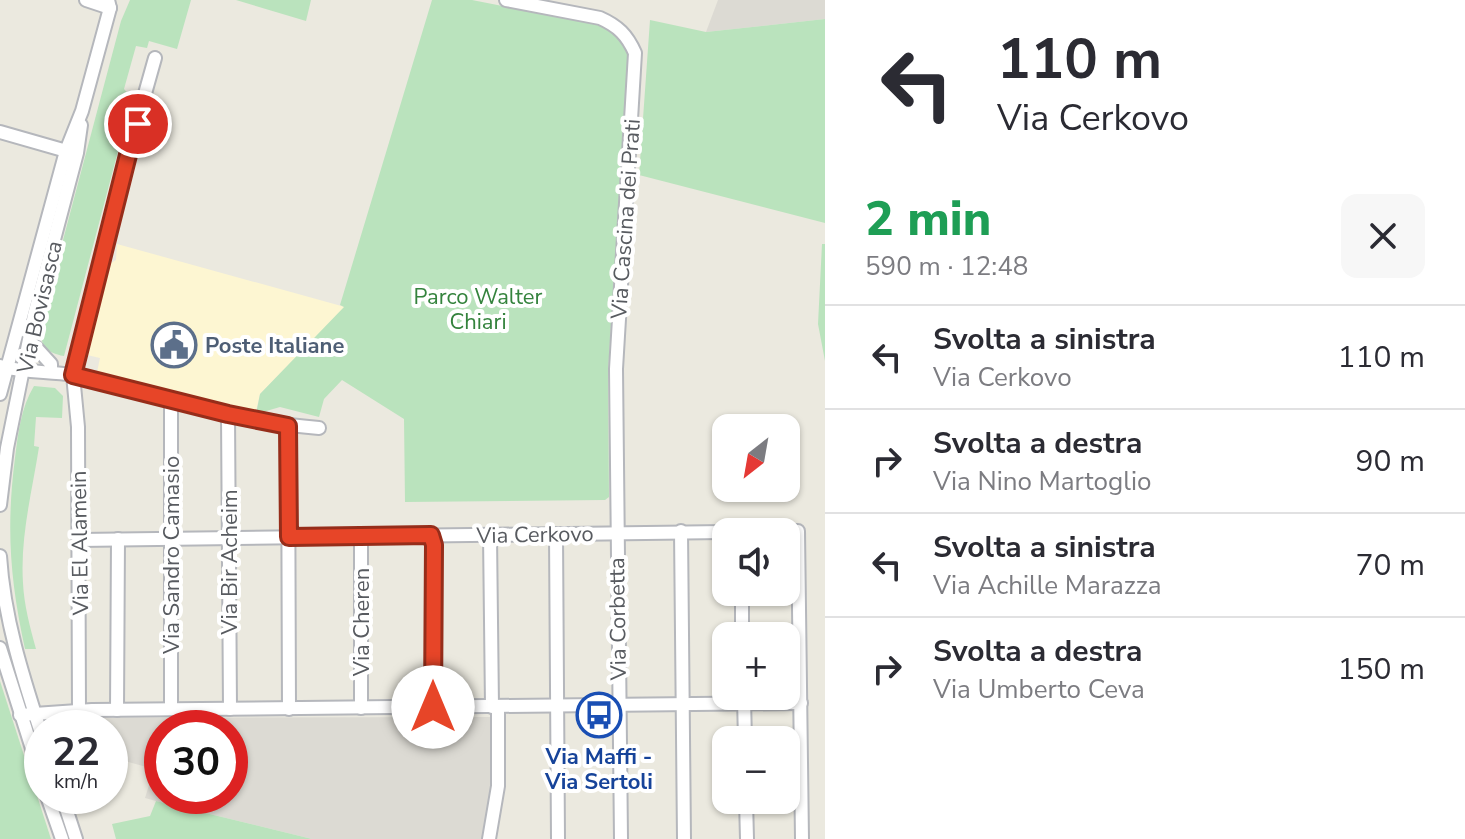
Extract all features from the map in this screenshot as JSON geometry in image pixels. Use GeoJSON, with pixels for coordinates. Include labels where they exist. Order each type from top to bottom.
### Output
{"type":"FeatureCollection","features":[{"type":"Feature","properties":{"kind":"street"},"geometry":{"type":"LineString","coordinates":[[86,0],[112,3]]}},
{"type":"Feature","properties":{"kind":"street","name":"Via Cascina dei Prati"},"geometry":{"type":"LineString","coordinates":[[506,0],[600,18],[624,33],[635,53],[616,369],[616,532]]}},
{"type":"Feature","properties":{"kind":"street","name":"Via Bovisasca"},"geometry":{"type":"LineString","coordinates":[[0,505],[6,453],[34,315],[82,111],[112,3]]}},
{"type":"Feature","properties":{"kind":"street","name":"Via El Alamein"},"geometry":{"type":"LineString","coordinates":[[79,710],[78,427],[73,375],[155,58]]}},
{"type":"Feature","properties":{"kind":"street"},"geometry":{"type":"LineString","coordinates":[[0,132],[72,152]]}},
{"type":"Feature","properties":{"kind":"street","name":"Via Bovisasca"},"geometry":{"type":"LineString","coordinates":[[0,394],[4,368],[72,152]]}},
{"type":"Feature","properties":{"kind":"street"},"geometry":{"type":"LineString","coordinates":[[30,341],[51,364],[51,372]]}},
{"type":"Feature","properties":{"kind":"street"},"geometry":{"type":"LineString","coordinates":[[4,368],[24,373],[73,375],[228,414],[288,426],[319,428]]}},
{"type":"Feature","properties":{"kind":"street","name":"Via Sandro Camasio"},"geometry":{"type":"LineString","coordinates":[[171,400],[171,709]]}},
{"type":"Feature","properties":{"kind":"street","name":"Via Bir Acheim"},"geometry":{"type":"LineString","coordinates":[[228,414],[230,709]]}},
{"type":"Feature","properties":{"kind":"street"},"geometry":{"type":"LineString","coordinates":[[288,426],[289,709]]}},
{"type":"Feature","properties":{"kind":"street"},"geometry":{"type":"LineString","coordinates":[[681,531],[684,839]]}},
{"type":"Feature","properties":{"kind":"street","name":"Via Cerkovo"},"geometry":{"type":"LineString","coordinates":[[79,540],[712,531]]}},
{"type":"Feature","properties":{"kind":"street","name":"Via Corbetta"},"geometry":{"type":"LineString","coordinates":[[616,532],[621,839]]}},
{"type":"Feature","properties":{"kind":"street"},"geometry":{"type":"LineString","coordinates":[[556,534],[558,839]]}},
{"type":"Feature","properties":{"kind":"street"},"geometry":{"type":"LineString","coordinates":[[431,535],[434,545],[433,707]]}},
{"type":"Feature","properties":{"kind":"street"},"geometry":{"type":"LineString","coordinates":[[489,839],[498,786],[490,535]]}},
{"type":"Feature","properties":{"kind":"street","name":"Via Cheren"},"geometry":{"type":"LineString","coordinates":[[359,536],[361,708]]}},
{"type":"Feature","properties":{"kind":"street"},"geometry":{"type":"LineString","coordinates":[[118,539],[117,710],[712,702]]}},
{"type":"Feature","properties":{"kind":"street"},"geometry":{"type":"LineString","coordinates":[[0,556],[11,634],[33,710]]}},
{"type":"Feature","properties":{"kind":"street","name":"Via Cerkovo"},"geometry":{"type":"LineString","coordinates":[[799,606],[801,703]]}},
{"type":"Feature","properties":{"kind":"street"},"geometry":{"type":"LineString","coordinates":[[0,648],[24,727]]}},
{"type":"Feature","properties":{"kind":"street"},"geometry":{"type":"LineString","coordinates":[[801,703],[802,839]]}},
{"type":"Feature","properties":{"kind":"street"},"geometry":{"type":"LineString","coordinates":[[20,715],[24,715]]}},
{"type":"Feature","properties":{"kind":"street"},"geometry":{"type":"LineString","coordinates":[[53,814],[62,839]]}},
{"type":"Feature","properties":{"kind":"street"},"geometry":{"type":"LineString","coordinates":[[68,814],[76,839]]}},
{"type":"Feature","properties":{"kind":"street"},"geometry":{"type":"LineString","coordinates":[[746,814],[747,839]]}},
{"type":"Feature","properties":{"kind":"shaded area"},"geometry":{"type":"Polygon","coordinates":[[[718,0],[825,0],[825,19],[706,32],[718,0]]]}},
{"type":"Feature","properties":{"kind":"shaded area"},"geometry":{"type":"Polygon","coordinates":[[[117,244],[345,307],[260,394],[256,411],[97,372],[100,358],[87,355],[111,263],[116,260],[117,244]]]}},
{"type":"Feature","properties":{"kind":"shaded area"},"geometry":{"type":"Polygon","coordinates":[[[492,717],[494,792],[483,839],[312,839],[210,814],[248,814],[248,718],[492,717]]]}},
{"type":"Feature","properties":{"kind":"shaded area"},"geometry":{"type":"Polygon","coordinates":[[[128,718],[144,718],[144,766],[128,762],[128,718]]]}},
{"type":"Feature","properties":{"kind":"green space"},"geometry":{"type":"Polygon","coordinates":[[[130,0],[191,0],[177,49],[149,41],[147,48],[136,46],[124,89],[132,98],[64,356],[44,345],[45,308],[121,21],[130,0]]]}},
{"type":"Feature","properties":{"kind":"green space"},"geometry":{"type":"Polygon","coordinates":[[[236,0],[311,0],[306,21],[236,0]]]}},
{"type":"Feature","properties":{"kind":"green space","name":"Parco Walter Chiari"},"geometry":{"type":"Polygon","coordinates":[[[432,0],[472,0],[604,26],[622,40],[628,52],[608,373],[609,497],[605,500],[405,502],[404,419],[342,380],[324,399],[319,417],[280,407],[256,414],[260,394],[344,307],[340,305],[432,0]]]}},
{"type":"Feature","properties":{"kind":"green space"},"geometry":{"type":"Polygon","coordinates":[[[825,19],[825,223],[639,175],[650,20],[706,32],[825,19]]]}},
{"type":"Feature","properties":{"kind":"green space"},"geometry":{"type":"Polygon","coordinates":[[[822,244],[825,244],[825,361],[818,324],[822,244]]]}},
{"type":"Feature","properties":{"kind":"green space"},"geometry":{"type":"Polygon","coordinates":[[[34,386],[55,388],[63,396],[62,418],[36,417],[34,446],[39,447],[27,515],[23,566],[25,600],[36,649],[25,649],[13,577],[10,531],[19,430],[34,386]]]}},
{"type":"Feature","properties":{"kind":"green space"},"geometry":{"type":"Polygon","coordinates":[[[0,681],[24,755],[24,814],[43,814],[51,839],[0,839],[0,681]]]}},
{"type":"Feature","properties":{"kind":"green space"},"geometry":{"type":"Polygon","coordinates":[[[209,814],[312,839],[116,839],[112,824],[150,816],[209,814]]]}},
{"type":"Feature","properties":{"kind":"place","name":"Poste Italiane"},"geometry":{"type":"Point","coordinates":[174,345]}},
{"type":"Feature","properties":{"kind":"place","name":"Via Maffi - Via Sertoli"},"geometry":{"type":"Point","coordinates":[599,715]}},
{"type":"Feature","properties":{"kind":"route"},"geometry":{"type":"LineString","coordinates":[[138,124],[73,375],[288,426],[289,537],[431,535],[434,545],[433,707]]}}]}
